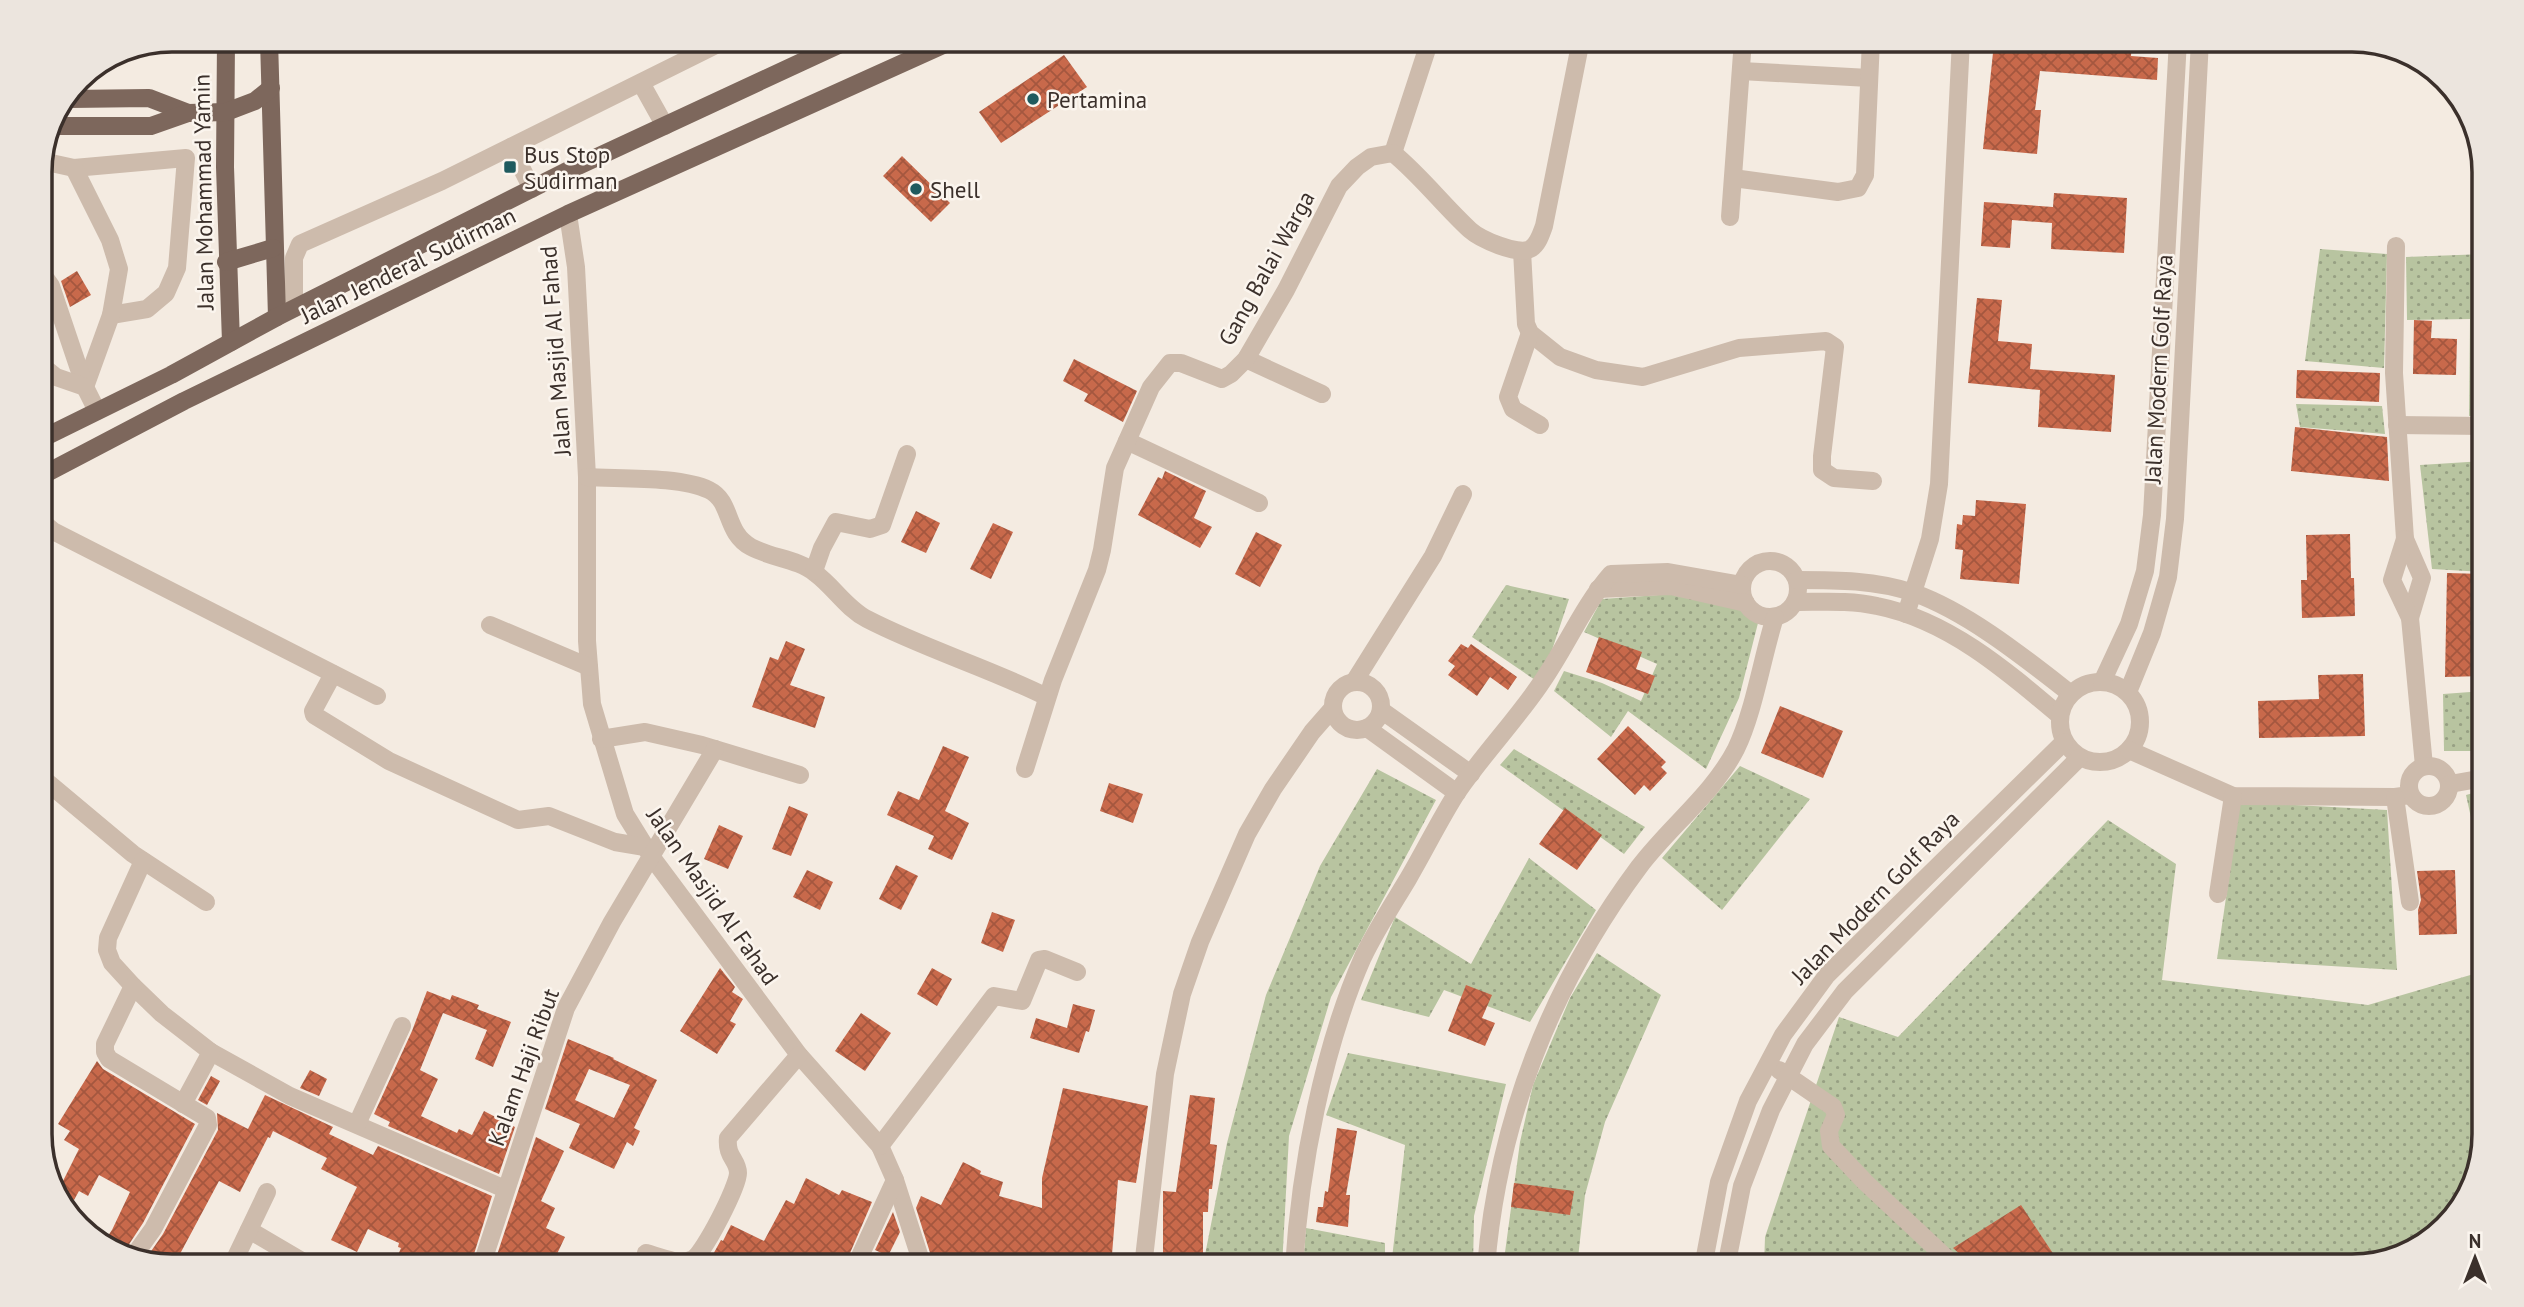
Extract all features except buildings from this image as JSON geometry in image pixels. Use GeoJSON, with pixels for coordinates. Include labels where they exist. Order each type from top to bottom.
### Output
{"type":"FeatureCollection","features":[{"type":"Feature","properties":{"kind":"main road","name":"Jalan Mohammad Yamin"},"geometry":{"type":"LineString","coordinates":[[226,52],[226,262],[231,342]]}},
{"type":"Feature","properties":{"kind":"main road"},"geometry":{"type":"LineString","coordinates":[[270,52],[276,317]]}},
{"type":"Feature","properties":{"kind":"main road","name":"Jalan Jenderal Sudirman"},"geometry":{"type":"LineString","coordinates":[[53,433],[171,375],[276,317],[532,189],[823,52]]}},
{"type":"Feature","properties":{"kind":"main road","name":"Jalan Jenderal Sudirman"},"geometry":{"type":"LineString","coordinates":[[53,470],[184,401],[568,214],[927,52]]}},
{"type":"Feature","properties":{"kind":"main road"},"geometry":{"type":"LineString","coordinates":[[63,126],[151,126],[188,113],[226,112],[255,102],[271,88]]}},
{"type":"Feature","properties":{"kind":"main road"},"geometry":{"type":"LineString","coordinates":[[78,99],[149,98],[188,113]]}},
{"type":"Feature","properties":{"kind":"main road"},"geometry":{"type":"LineString","coordinates":[[226,262],[273,248]]}},
{"type":"Feature","properties":{"kind":"street"},"geometry":{"type":"LineString","coordinates":[[294,308],[294,258],[300,244],[442,181],[702,52]]}},
{"type":"Feature","properties":{"kind":"street"},"geometry":{"type":"LineString","coordinates":[[1426,52],[1393,153],[1472,231],[1495,244],[1522,251],[1531,249],[1538,241],[1544,226],[1579,52]]}},
{"type":"Feature","properties":{"kind":"street"},"geometry":{"type":"LineString","coordinates":[[1730,218],[1742,52]]}},
{"type":"Feature","properties":{"kind":"street"},"geometry":{"type":"LineString","coordinates":[[1733,178],[1838,192],[1858,188],[1866,175],[1870,52]]}},
{"type":"Feature","properties":{"kind":"street"},"geometry":{"type":"LineString","coordinates":[[1906,614],[1930,539],[1939,484],[1960,52]]}},
{"type":"Feature","properties":{"kind":"street","name":"Jalan Modern Golf Raya"},"geometry":{"type":"LineString","coordinates":[[2102,682],[2129,624],[2145,571],[2152,515],[2177,52]]}},
{"type":"Feature","properties":{"kind":"street","name":"Jalan Modern Golf Raya"},"geometry":{"type":"LineString","coordinates":[[2127,692],[2152,634],[2168,577],[2175,519],[2199,52]]}},
{"type":"Feature","properties":{"kind":"street"},"geometry":{"type":"LineString","coordinates":[[1741,71],[1869,78]]}},
{"type":"Feature","properties":{"kind":"street"},"geometry":{"type":"LineString","coordinates":[[641,83],[665,126]]}},
{"type":"Feature","properties":{"kind":"street"},"geometry":{"type":"LineString","coordinates":[[511,147],[532,189]]}},
{"type":"Feature","properties":{"kind":"street","name":"Gang Balai Warga"},"geometry":{"type":"LineString","coordinates":[[1025,769],[1047,697],[1097,570],[1115,468],[1151,387],[1170,363],[1181,363],[1222,379],[1247,359],[1339,186],[1371,157],[1393,153]]}},
{"type":"Feature","properties":{"kind":"street"},"geometry":{"type":"LineString","coordinates":[[53,163],[74,168],[186,158],[177,268],[166,293],[148,309],[111,315]]}},
{"type":"Feature","properties":{"kind":"street"},"geometry":{"type":"LineString","coordinates":[[74,168],[110,240],[119,270],[111,315],[85,387]]}},
{"type":"Feature","properties":{"kind":"street","name":"Jalan Masjid Al Fahad"},"geometry":{"type":"LineString","coordinates":[[568,214],[576,267],[587,477],[587,641],[592,704],[625,814],[648,851],[799,1055],[880,1146],[895,1180],[919,1254]]}},
{"type":"Feature","properties":{"kind":"street"},"geometry":{"type":"LineString","coordinates":[[2396,246],[2394,373],[2405,539],[2422,578],[2410,618]]}},
{"type":"Feature","properties":{"kind":"street"},"geometry":{"type":"LineString","coordinates":[[1522,251],[1526,324],[1530,333],[1560,357],[1597,370],[1643,377],[1740,348],[1826,341],[1835,347],[1822,470],[1834,478],[1873,481]]}},
{"type":"Feature","properties":{"kind":"street"},"geometry":{"type":"LineString","coordinates":[[53,292],[85,387],[97,411]]}},
{"type":"Feature","properties":{"kind":"street"},"geometry":{"type":"LineString","coordinates":[[1530,333],[1508,397],[1513,409],[1540,425]]}},
{"type":"Feature","properties":{"kind":"street"},"geometry":{"type":"LineString","coordinates":[[1247,359],[1322,394]]}},
{"type":"Feature","properties":{"kind":"street"},"geometry":{"type":"LineString","coordinates":[[53,375],[85,387]]}},
{"type":"Feature","properties":{"kind":"street"},"geometry":{"type":"LineString","coordinates":[[2397,425],[2471,426]]}},
{"type":"Feature","properties":{"kind":"street"},"geometry":{"type":"LineString","coordinates":[[1127,441],[1259,502]]}},
{"type":"Feature","properties":{"kind":"street"},"geometry":{"type":"LineString","coordinates":[[814,571],[836,522],[870,529],[882,525],[907,454]]}},
{"type":"Feature","properties":{"kind":"street"},"geometry":{"type":"LineString","coordinates":[[587,477],[680,482],[710,490],[722,501],[733,531],[740,540],[753,549],[814,571],[854,612],[1047,697]]}},
{"type":"Feature","properties":{"kind":"street"},"geometry":{"type":"LineString","coordinates":[[1354,682],[1433,556],[1463,494]]}},
{"type":"Feature","properties":{"kind":"street"},"geometry":{"type":"LineString","coordinates":[[53,531],[377,696]]}},
{"type":"Feature","properties":{"kind":"street"},"geometry":{"type":"LineString","coordinates":[[2405,539],[2392,580],[2410,618],[2424,766]]}},
{"type":"Feature","properties":{"kind":"street"},"geometry":{"type":"LineString","coordinates":[[1763,562],[1774,562],[1792,571],[1797,580],[1798,595],[1796,602],[1784,614],[1764,617],[1753,612],[1746,603],[1742,585],[1753,567],[1763,562]]}},
{"type":"Feature","properties":{"kind":"street"},"geometry":{"type":"LineString","coordinates":[[1295,1254],[1310,1139],[1330,1055],[1345,1009],[1364,957],[1457,793],[1540,685],[1598,589],[1611,574],[1668,572],[1742,585]]}},
{"type":"Feature","properties":{"kind":"street"},"geometry":{"type":"LineString","coordinates":[[1797,580],[1852,580],[1914,593],[1953,612],[2020,655],[2071,694]]}},
{"type":"Feature","properties":{"kind":"street"},"geometry":{"type":"LineString","coordinates":[[1598,589],[1671,586],[1746,603]]}},
{"type":"Feature","properties":{"kind":"street"},"geometry":{"type":"LineString","coordinates":[[1796,602],[1851,602],[1906,614],[1943,630],[2011,674],[2060,716]]}},
{"type":"Feature","properties":{"kind":"street"},"geometry":{"type":"LineString","coordinates":[[1487,1254],[1490,1221],[1510,1129],[1533,1053],[1564,986],[1609,909],[1641,864],[1724,770],[1743,732],[1775,617]]}},
{"type":"Feature","properties":{"kind":"street"},"geometry":{"type":"LineString","coordinates":[[490,625],[589,667]]}},
{"type":"Feature","properties":{"kind":"street"},"geometry":{"type":"LineString","coordinates":[[333,674],[313,711],[314,715],[389,761],[518,820],[549,816],[615,842],[648,851]]}},
{"type":"Feature","properties":{"kind":"street"},"geometry":{"type":"LineString","coordinates":[[1144,1254],[1165,1074],[1182,994],[1200,942],[1247,834],[1273,789],[1312,732],[1333,708],[1338,691],[1354,682],[1365,683],[1374,689],[1380,699],[1381,710],[1376,721],[1367,728],[1356,730],[1345,727],[1337,719],[1333,708]]}},
{"type":"Feature","properties":{"kind":"street"},"geometry":{"type":"LineString","coordinates":[[2092,682],[2102,682],[2111,683],[2127,692],[2137,705],[2140,721],[2138,737],[2129,750],[2114,760],[2097,763],[2080,758],[2064,742],[2059,724],[2062,705],[2071,694],[2092,682]]}},
{"type":"Feature","properties":{"kind":"street"},"geometry":{"type":"LineString","coordinates":[[1381,710],[1471,774]]}},
{"type":"Feature","properties":{"kind":"street"},"geometry":{"type":"LineString","coordinates":[[1367,728],[1457,793]]}},
{"type":"Feature","properties":{"kind":"street"},"geometry":{"type":"LineString","coordinates":[[601,738],[645,732],[800,775]]}},
{"type":"Feature","properties":{"kind":"street","name":"Jalan Modern Golf Raya"},"geometry":{"type":"LineString","coordinates":[[1705,1254],[1719,1182],[1748,1101],[1783,1034],[1827,975],[2064,742]]}},
{"type":"Feature","properties":{"kind":"street","name":"Kalam Haji Ribut"},"geometry":{"type":"LineString","coordinates":[[485,1254],[566,1008],[648,851],[715,750]]}},
{"type":"Feature","properties":{"kind":"street"},"geometry":{"type":"LineString","coordinates":[[2129,750],[2233,796],[2402,796],[2420,805],[2435,806],[2447,798],[2450,784],[2446,773],[2436,766],[2424,766],[2413,772],[2402,796],[2410,902]]}},
{"type":"Feature","properties":{"kind":"street","name":"Jalan Modern Golf Raya"},"geometry":{"type":"LineString","coordinates":[[1729,1254],[1742,1186],[1771,1110],[1805,1044],[1844,991],[2080,758]]}},
{"type":"Feature","properties":{"kind":"street"},"geometry":{"type":"LineString","coordinates":[[2450,784],[2472,780]]}},
{"type":"Feature","properties":{"kind":"street"},"geometry":{"type":"LineString","coordinates":[[53,788],[143,861],[206,902]]}},
{"type":"Feature","properties":{"kind":"street"},"geometry":{"type":"LineString","coordinates":[[2218,894],[2233,796]]}},
{"type":"Feature","properties":{"kind":"street"},"geometry":{"type":"LineString","coordinates":[[143,861],[108,938],[107,950],[112,963],[162,1014],[211,1052],[290,1097],[505,1189]]}},
{"type":"Feature","properties":{"kind":"street"},"geometry":{"type":"LineString","coordinates":[[880,1146],[994,996],[1021,1002],[1042,960],[1077,972]]}},
{"type":"Feature","properties":{"kind":"street"},"geometry":{"type":"LineString","coordinates":[[133,986],[105,1044],[105,1052],[109,1059],[206,1118],[208,1125],[153,1229],[139,1249]]}},
{"type":"Feature","properties":{"kind":"street"},"geometry":{"type":"LineString","coordinates":[[358,1124],[402,1026]]}},
{"type":"Feature","properties":{"kind":"street"},"geometry":{"type":"LineString","coordinates":[[183,1104],[211,1052]]}},
{"type":"Feature","properties":{"kind":"street"},"geometry":{"type":"LineString","coordinates":[[699,1254],[704,1249],[738,1173],[727,1147],[728,1138],[799,1055]]}},
{"type":"Feature","properties":{"kind":"street"},"geometry":{"type":"LineString","coordinates":[[1768,1062],[1833,1107],[1836,1115],[1829,1131],[1831,1146],[1865,1182],[1942,1254]]}},
{"type":"Feature","properties":{"kind":"street"},"geometry":{"type":"LineString","coordinates":[[861,1254],[895,1180]]}},
{"type":"Feature","properties":{"kind":"street"},"geometry":{"type":"LineString","coordinates":[[237,1254],[267,1192]]}},
{"type":"Feature","properties":{"kind":"street"},"geometry":{"type":"LineString","coordinates":[[249,1230],[290,1254]]}},
{"type":"Feature","properties":{"kind":"green space"},"geometry":{"type":"Polygon","coordinates":[[[2320,249],[2387,254],[2384,368],[2305,361],[2320,249]]]}},
{"type":"Feature","properties":{"kind":"green space"},"geometry":{"type":"Polygon","coordinates":[[[2471,254],[2471,416],[2469,416],[2470,319],[2407,320],[2406,257],[2471,254]]]}},
{"type":"Feature","properties":{"kind":"green space"},"geometry":{"type":"Polygon","coordinates":[[[2296,404],[2382,406],[2385,434],[2300,427],[2296,404]]]}},
{"type":"Feature","properties":{"kind":"green space"},"geometry":{"type":"Polygon","coordinates":[[[2471,462],[2471,571],[2432,569],[2420,465],[2471,462]]]}},
{"type":"Feature","properties":{"kind":"green space"},"geometry":{"type":"Polygon","coordinates":[[[1506,585],[1569,599],[1551,653],[1535,680],[1472,637],[1506,585]]]}},
{"type":"Feature","properties":{"kind":"green space"},"geometry":{"type":"Polygon","coordinates":[[[1673,594],[1739,607],[1758,623],[1739,698],[1706,769],[1628,711],[1611,737],[1554,691],[1564,671],[1602,683],[1641,701],[1657,664],[1584,632],[1602,599],[1673,594]]]}},
{"type":"Feature","properties":{"kind":"green space"},"geometry":{"type":"Polygon","coordinates":[[[2472,692],[2472,751],[2444,751],[2443,694],[2472,692]]]}},
{"type":"Feature","properties":{"kind":"green space"},"geometry":{"type":"Polygon","coordinates":[[[1514,749],[1645,827],[1624,854],[1500,765],[1514,749]]]}},
{"type":"Feature","properties":{"kind":"green space"},"geometry":{"type":"Polygon","coordinates":[[[1740,766],[1810,799],[1722,910],[1662,858],[1740,766]]]}},
{"type":"Feature","properties":{"kind":"green space"},"geometry":{"type":"Polygon","coordinates":[[[1377,769],[1436,800],[1331,997],[1289,1136],[1283,1254],[1205,1254],[1227,1143],[1266,995],[1320,866],[1377,769]]]}},
{"type":"Feature","properties":{"kind":"green space"},"geometry":{"type":"Polygon","coordinates":[[[2472,793],[2472,821],[2466,795],[2472,793]]]}},
{"type":"Feature","properties":{"kind":"green space"},"geometry":{"type":"Polygon","coordinates":[[[2240,802],[2387,810],[2397,970],[2217,959],[2240,802]]]}},
{"type":"Feature","properties":{"kind":"green space"},"geometry":{"type":"Polygon","coordinates":[[[2108,820],[2176,864],[2162,980],[2368,1005],[2472,975],[2472,1134],[2467,1165],[2451,1201],[2431,1225],[2404,1242],[2375,1252],[1764,1254],[1765,1237],[1839,1017],[1898,1037],[2108,820]]]}},
{"type":"Feature","properties":{"kind":"green space"},"geometry":{"type":"Polygon","coordinates":[[[1529,858],[1596,910],[1530,1022],[1444,990],[1429,1017],[1361,1000],[1395,917],[1471,964],[1529,858]]]}},
{"type":"Feature","properties":{"kind":"green space"},"geometry":{"type":"Polygon","coordinates":[[[1597,953],[1661,995],[1605,1122],[1585,1195],[1578,1254],[1505,1254],[1520,1142],[1533,1085],[1570,998],[1597,953]]]}},
{"type":"Feature","properties":{"kind":"green space"},"geometry":{"type":"Polygon","coordinates":[[[1348,1053],[1506,1084],[1474,1216],[1473,1254],[1392,1254],[1405,1145],[1326,1115],[1348,1053]]]}},
{"type":"Feature","properties":{"kind":"green space"},"geometry":{"type":"Polygon","coordinates":[[[1306,1228],[1385,1243],[1385,1254],[1304,1254],[1306,1228]]]}},
{"type":"Feature","properties":{"kind":"place","name":"Pertamina"},"geometry":{"type":"Point","coordinates":[1033,99]}},
{"type":"Feature","properties":{"kind":"place","name":"Bus Stop Sudirman"},"geometry":{"type":"Point","coordinates":[510,167]}},
{"type":"Feature","properties":{"kind":"place","name":"Shell"},"geometry":{"type":"Point","coordinates":[916,189]}}]}
